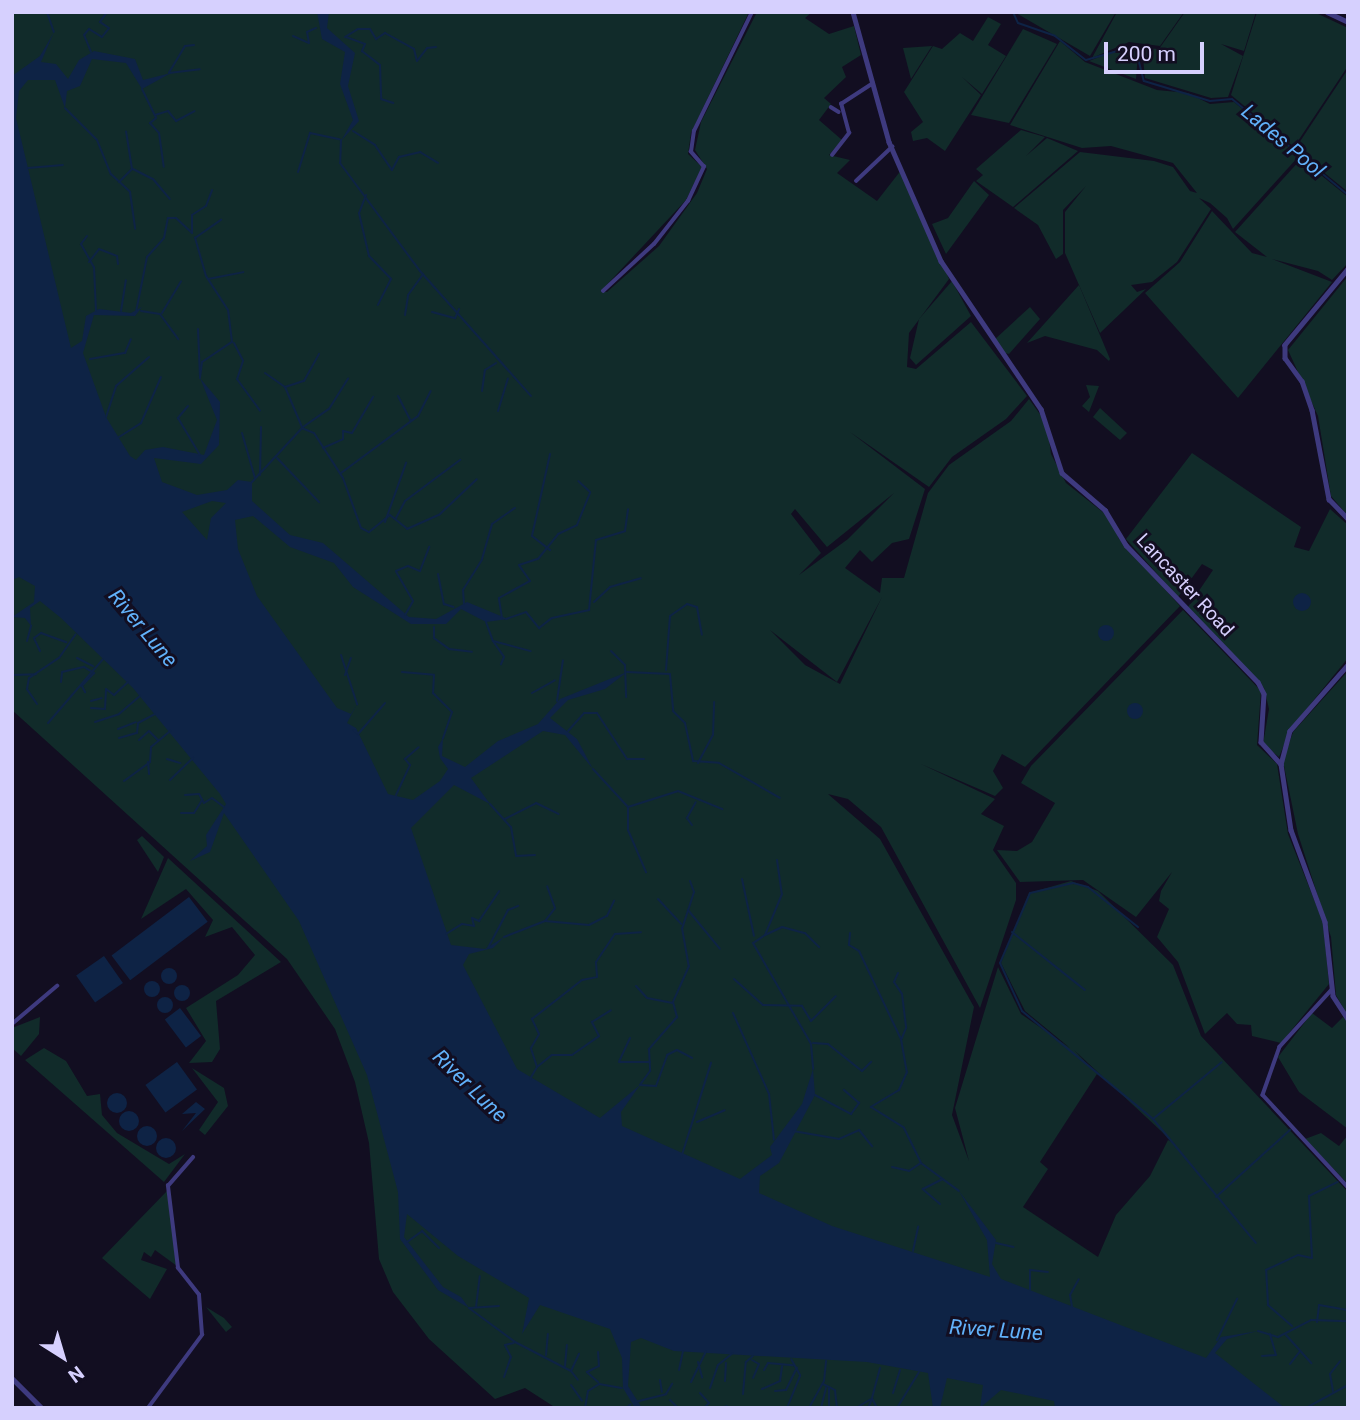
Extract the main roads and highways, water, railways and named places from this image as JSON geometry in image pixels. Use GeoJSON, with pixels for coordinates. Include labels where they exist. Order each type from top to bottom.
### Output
{"type":"FeatureCollection","features":[{"type":"Feature","properties":{"kind":"water"},"geometry":{"type":"Polygon","coordinates":[[[317,12],[329,12],[327,28],[355,53],[348,86],[359,121],[341,141],[353,120],[340,84],[345,52],[322,39],[317,12]]]}},
{"type":"Feature","properties":{"kind":"water","name":"River Lune"},"geometry":{"type":"Polygon","coordinates":[[[54,32],[41,62],[56,64],[68,79],[79,60],[94,51],[135,59],[143,80],[171,73],[142,89],[126,63],[92,59],[80,86],[67,91],[65,108],[55,80],[28,80],[19,91],[16,118],[71,348],[82,341],[86,316],[99,309],[131,313],[142,307],[135,316],[94,315],[83,353],[106,417],[130,456],[136,460],[145,450],[163,447],[204,455],[217,420],[200,378],[220,402],[219,445],[201,464],[154,458],[162,482],[197,495],[227,490],[238,480],[252,482],[252,501],[290,535],[323,543],[409,617],[436,619],[467,602],[508,619],[486,622],[461,609],[446,624],[411,624],[353,587],[334,563],[290,547],[253,516],[235,520],[238,549],[257,596],[337,708],[351,714],[357,704],[347,723],[356,728],[388,794],[413,800],[440,781],[448,769],[440,758],[438,747],[443,738],[442,756],[465,767],[498,741],[538,724],[560,699],[627,672],[605,689],[568,700],[550,718],[577,739],[593,769],[565,735],[543,731],[471,778],[490,804],[454,785],[411,828],[451,945],[485,949],[504,937],[493,948],[469,954],[463,965],[517,1069],[600,1118],[640,1085],[621,1112],[622,1126],[740,1179],[772,1155],[770,1147],[802,1104],[813,1069],[815,1095],[779,1163],[760,1176],[759,1193],[832,1226],[990,1277],[987,1240],[959,1191],[996,1240],[992,1264],[1001,1279],[1206,1358],[1221,1337],[1258,1331],[1227,1339],[1215,1353],[1285,1408],[1055,1408],[1054,1401],[1001,1390],[980,1408],[983,1385],[947,1378],[940,1408],[933,1408],[928,1373],[867,1362],[674,1351],[641,1338],[631,1342],[628,1386],[642,1408],[635,1408],[623,1388],[622,1358],[610,1329],[540,1305],[522,1334],[529,1298],[458,1256],[407,1214],[404,1237],[443,1287],[461,1297],[469,1308],[438,1290],[400,1239],[398,1192],[367,1075],[299,921],[224,813],[210,852],[190,861],[207,846],[206,835],[226,804],[220,794],[133,688],[61,618],[40,601],[30,608],[31,626],[25,618],[12,617],[34,602],[35,586],[19,577],[12,580],[12,76],[40,56],[54,32]],[[212,501],[182,512],[207,540],[211,518],[226,503],[212,501]]]}},
{"type":"Feature","properties":{"kind":"water"},"geometry":{"type":"Polygon","coordinates":[[[1302,593],[1308,596],[1311,602],[1308,608],[1302,611],[1296,608],[1293,602],[1296,596],[1302,593]]]}},
{"type":"Feature","properties":{"kind":"water"},"geometry":{"type":"Polygon","coordinates":[[[1103,625],[1109,625],[1114,633],[1112,639],[1103,641],[1098,636],[1098,630],[1103,625]]]}},
{"type":"Feature","properties":{"kind":"water"},"geometry":{"type":"Polygon","coordinates":[[[1132,703],[1138,703],[1143,711],[1141,717],[1132,719],[1127,714],[1127,708],[1132,703]]]}},
{"type":"Feature","properties":{"kind":"water"},"geometry":{"type":"Polygon","coordinates":[[[189,897],[208,922],[130,980],[112,955],[189,897]]]}},
{"type":"Feature","properties":{"kind":"water"},"geometry":{"type":"Polygon","coordinates":[[[104,956],[123,983],[95,1003],[76,976],[104,956]]]}},
{"type":"Feature","properties":{"kind":"water"},"geometry":{"type":"Polygon","coordinates":[[[166,968],[172,968],[177,976],[175,982],[166,984],[161,979],[161,973],[166,968]]]}},
{"type":"Feature","properties":{"kind":"water"},"geometry":{"type":"Polygon","coordinates":[[[149,981],[155,981],[160,989],[158,995],[149,997],[144,992],[144,986],[149,981]]]}},
{"type":"Feature","properties":{"kind":"water"},"geometry":{"type":"Polygon","coordinates":[[[179,985],[185,985],[190,993],[188,999],[179,1001],[174,996],[174,990],[179,985]]]}},
{"type":"Feature","properties":{"kind":"water"},"geometry":{"type":"Polygon","coordinates":[[[162,997],[168,997],[173,1005],[171,1011],[162,1013],[157,1008],[157,1002],[162,997]]]}},
{"type":"Feature","properties":{"kind":"water"},"geometry":{"type":"Polygon","coordinates":[[[180,1008],[201,1036],[186,1047],[165,1019],[180,1008]]]}},
{"type":"Feature","properties":{"kind":"water"},"geometry":{"type":"Polygon","coordinates":[[[177,1062],[197,1090],[165,1112],[145,1085],[177,1062]]]}},
{"type":"Feature","properties":{"kind":"water"},"geometry":{"type":"Polygon","coordinates":[[[117,1093],[124,1096],[127,1103],[124,1110],[117,1113],[110,1110],[107,1103],[110,1096],[117,1093]]]}},
{"type":"Feature","properties":{"kind":"water"},"geometry":{"type":"Polygon","coordinates":[[[196,1102],[205,1109],[182,1131],[196,1113],[182,1114],[196,1102]]]}},
{"type":"Feature","properties":{"kind":"water"},"geometry":{"type":"Polygon","coordinates":[[[129,1111],[136,1114],[139,1121],[136,1128],[129,1131],[122,1128],[119,1121],[122,1114],[129,1111]]]}},
{"type":"Feature","properties":{"kind":"water"},"geometry":{"type":"Polygon","coordinates":[[[147,1126],[154,1129],[157,1136],[154,1143],[147,1146],[140,1143],[137,1136],[140,1129],[147,1126]]]}},
{"type":"Feature","properties":{"kind":"water"},"geometry":{"type":"Polygon","coordinates":[[[166,1138],[173,1141],[176,1148],[173,1155],[166,1158],[159,1155],[156,1148],[159,1141],[166,1138]]]}},
{"type":"Feature","properties":{"kind":"waterway"},"geometry":{"type":"LineString","coordinates":[[47,12],[54,32]]}},
{"type":"Feature","properties":{"kind":"waterway"},"geometry":{"type":"LineString","coordinates":[[91,52],[84,35],[89,29],[102,37],[109,28],[100,22],[107,12]]}},
{"type":"Feature","properties":{"kind":"waterway","name":"Lades Pool"},"geometry":{"type":"LineString","coordinates":[[1013,12],[1018,23],[1055,36],[1086,60],[1135,46],[1144,81],[1210,101],[1232,99],[1348,195]]}},
{"type":"Feature","properties":{"kind":"waterway"},"geometry":{"type":"LineString","coordinates":[[293,36],[309,43],[307,32],[316,28]]}},
{"type":"Feature","properties":{"kind":"waterway"},"geometry":{"type":"LineString","coordinates":[[345,37],[358,29],[370,29],[376,39],[385,33],[414,49],[417,61],[427,48],[436,47]]}},
{"type":"Feature","properties":{"kind":"waterway"},"geometry":{"type":"LineString","coordinates":[[346,37],[365,44],[362,51],[380,65],[381,99],[393,103]]}},
{"type":"Feature","properties":{"kind":"waterway"},"geometry":{"type":"LineString","coordinates":[[194,45],[185,46],[169,73],[200,69]]}},
{"type":"Feature","properties":{"kind":"waterway"},"geometry":{"type":"LineString","coordinates":[[142,89],[156,118],[150,123],[159,133],[164,167]]}},
{"type":"Feature","properties":{"kind":"waterway"},"geometry":{"type":"LineString","coordinates":[[65,108],[97,140],[111,174],[130,192],[135,229]]}},
{"type":"Feature","properties":{"kind":"waterway"},"geometry":{"type":"LineString","coordinates":[[155,115],[168,111],[176,121],[195,111]]}},
{"type":"Feature","properties":{"kind":"waterway"},"geometry":{"type":"LineString","coordinates":[[119,182],[132,169],[126,131]]}},
{"type":"Feature","properties":{"kind":"waterway"},"geometry":{"type":"LineString","coordinates":[[353,131],[375,145],[392,170],[399,157],[420,152],[438,163]]}},
{"type":"Feature","properties":{"kind":"waterway"},"geometry":{"type":"LineString","coordinates":[[298,172],[310,133],[339,139]]}},
{"type":"Feature","properties":{"kind":"waterway"},"geometry":{"type":"LineString","coordinates":[[341,140],[340,163],[420,271],[531,396]]}},
{"type":"Feature","properties":{"kind":"waterway"},"geometry":{"type":"LineString","coordinates":[[28,168],[63,165]]}},
{"type":"Feature","properties":{"kind":"waterway"},"geometry":{"type":"LineString","coordinates":[[133,169],[153,179],[170,199]]}},
{"type":"Feature","properties":{"kind":"waterway"},"geometry":{"type":"LineString","coordinates":[[136,312],[147,257],[164,238],[168,218],[176,218],[192,233],[192,215],[206,206],[212,190]]}},
{"type":"Feature","properties":{"kind":"waterway"},"geometry":{"type":"LineString","coordinates":[[366,195],[359,213],[369,256],[391,279],[378,305]]}},
{"type":"Feature","properties":{"kind":"waterway"},"geometry":{"type":"LineString","coordinates":[[200,378],[202,362],[232,342],[228,310],[206,276],[195,238],[221,220]]}},
{"type":"Feature","properties":{"kind":"waterway"},"geometry":{"type":"LineString","coordinates":[[87,236],[81,244],[94,267],[96,311]]}},
{"type":"Feature","properties":{"kind":"waterway"},"geometry":{"type":"LineString","coordinates":[[89,262],[99,249],[117,256],[118,264]]}},
{"type":"Feature","properties":{"kind":"waterway"},"geometry":{"type":"LineString","coordinates":[[208,279],[243,272]]}},
{"type":"Feature","properties":{"kind":"waterway"},"geometry":{"type":"LineString","coordinates":[[405,315],[408,295],[423,274]]}},
{"type":"Feature","properties":{"kind":"waterway"},"geometry":{"type":"LineString","coordinates":[[121,311],[126,280]]}},
{"type":"Feature","properties":{"kind":"waterway"},"geometry":{"type":"LineString","coordinates":[[162,313],[181,281]]}},
{"type":"Feature","properties":{"kind":"waterway"},"geometry":{"type":"LineString","coordinates":[[432,312],[455,318],[459,309]]}},
{"type":"Feature","properties":{"kind":"waterway"},"geometry":{"type":"LineString","coordinates":[[141,311],[160,314],[178,339]]}},
{"type":"Feature","properties":{"kind":"waterway"},"geometry":{"type":"LineString","coordinates":[[198,329],[200,376]]}},
{"type":"Feature","properties":{"kind":"waterway"},"geometry":{"type":"LineString","coordinates":[[90,359],[125,353],[131,339]]}},
{"type":"Feature","properties":{"kind":"waterway"},"geometry":{"type":"LineString","coordinates":[[234,343],[243,361],[237,379],[260,411]]}},
{"type":"Feature","properties":{"kind":"waterway"},"geometry":{"type":"LineString","coordinates":[[285,387],[304,381],[319,354]]}},
{"type":"Feature","properties":{"kind":"waterway"},"geometry":{"type":"LineString","coordinates":[[106,417],[116,386],[149,357]]}},
{"type":"Feature","properties":{"kind":"waterway"},"geometry":{"type":"LineString","coordinates":[[482,391],[485,370],[496,363]]}},
{"type":"Feature","properties":{"kind":"waterway"},"geometry":{"type":"LineString","coordinates":[[265,373],[285,387],[302,427]]}},
{"type":"Feature","properties":{"kind":"waterway"},"geometry":{"type":"LineString","coordinates":[[119,437],[141,423],[161,377]]}},
{"type":"Feature","properties":{"kind":"waterway"},"geometry":{"type":"LineString","coordinates":[[303,427],[329,409],[348,378]]}},
{"type":"Feature","properties":{"kind":"waterway"},"geometry":{"type":"LineString","coordinates":[[498,411],[508,379]]}},
{"type":"Feature","properties":{"kind":"waterway"},"geometry":{"type":"LineString","coordinates":[[341,473],[418,416],[431,391]]}},
{"type":"Feature","properties":{"kind":"waterway"},"geometry":{"type":"LineString","coordinates":[[398,396],[410,420]]}},
{"type":"Feature","properties":{"kind":"waterway"},"geometry":{"type":"LineString","coordinates":[[323,448],[343,439],[343,431],[352,433],[373,397]]}},
{"type":"Feature","properties":{"kind":"waterway"},"geometry":{"type":"LineString","coordinates":[[188,406],[178,418],[200,455]]}},
{"type":"Feature","properties":{"kind":"waterway"},"geometry":{"type":"LineString","coordinates":[[260,475],[261,427]]}},
{"type":"Feature","properties":{"kind":"waterway"},"geometry":{"type":"LineString","coordinates":[[252,482],[302,428],[314,433],[343,478],[361,528],[369,532],[390,515],[407,529],[439,515],[477,479]]}},
{"type":"Feature","properties":{"kind":"waterway"},"geometry":{"type":"LineString","coordinates":[[242,433],[255,478]]}},
{"type":"Feature","properties":{"kind":"waterway"},"geometry":{"type":"LineString","coordinates":[[550,454],[532,536],[550,550]]}},
{"type":"Feature","properties":{"kind":"waterway"},"geometry":{"type":"LineString","coordinates":[[277,458],[319,502]]}},
{"type":"Feature","properties":{"kind":"waterway"},"geometry":{"type":"LineString","coordinates":[[396,518],[405,501],[460,460]]}},
{"type":"Feature","properties":{"kind":"waterway"},"geometry":{"type":"LineString","coordinates":[[385,522],[406,463]]}},
{"type":"Feature","properties":{"kind":"waterway"},"geometry":{"type":"LineString","coordinates":[[502,618],[499,598],[530,581],[519,565],[538,559],[558,534],[577,525],[590,492],[578,481]]}},
{"type":"Feature","properties":{"kind":"waterway"},"geometry":{"type":"LineString","coordinates":[[464,604],[463,590],[482,559],[492,524],[515,508]]}},
{"type":"Feature","properties":{"kind":"waterway"},"geometry":{"type":"LineString","coordinates":[[506,619],[526,612],[539,628],[552,618],[589,610],[596,540],[625,531],[628,509]]}},
{"type":"Feature","properties":{"kind":"waterway"},"geometry":{"type":"LineString","coordinates":[[405,615],[413,601],[396,571],[408,566],[420,571],[429,547]]}},
{"type":"Feature","properties":{"kind":"waterway"},"geometry":{"type":"LineString","coordinates":[[438,574],[444,604],[454,607]]}},
{"type":"Feature","properties":{"kind":"waterway"},"geometry":{"type":"LineString","coordinates":[[594,602],[610,587],[641,578]]}},
{"type":"Feature","properties":{"kind":"waterway"},"geometry":{"type":"LineString","coordinates":[[666,670],[670,616],[687,604],[697,607],[702,635]]}},
{"type":"Feature","properties":{"kind":"waterway"},"geometry":{"type":"LineString","coordinates":[[486,622],[493,641],[531,651]]}},
{"type":"Feature","properties":{"kind":"waterway"},"geometry":{"type":"LineString","coordinates":[[27,641],[31,626]]}},
{"type":"Feature","properties":{"kind":"waterway"},"geometry":{"type":"LineString","coordinates":[[434,627],[434,638],[449,649],[472,652]]}},
{"type":"Feature","properties":{"kind":"waterway"},"geometry":{"type":"LineString","coordinates":[[40,651],[34,638],[41,633],[66,642]]}},
{"type":"Feature","properties":{"kind":"waterway"},"geometry":{"type":"LineString","coordinates":[[37,704],[27,689],[29,678],[59,658],[76,634]]}},
{"type":"Feature","properties":{"kind":"waterway"},"geometry":{"type":"LineString","coordinates":[[493,641],[504,657],[501,664]]}},
{"type":"Feature","properties":{"kind":"waterway"},"geometry":{"type":"LineString","coordinates":[[611,651],[625,665],[626,697]]}},
{"type":"Feature","properties":{"kind":"waterway"},"geometry":{"type":"LineString","coordinates":[[341,655],[357,704]]}},
{"type":"Feature","properties":{"kind":"waterway"},"geometry":{"type":"LineString","coordinates":[[77,658],[93,666]]}},
{"type":"Feature","properties":{"kind":"waterway"},"geometry":{"type":"LineString","coordinates":[[345,675],[351,658]]}},
{"type":"Feature","properties":{"kind":"waterway"},"geometry":{"type":"LineString","coordinates":[[48,723],[103,659]]}},
{"type":"Feature","properties":{"kind":"waterway"},"geometry":{"type":"LineString","coordinates":[[557,701],[563,660]]}},
{"type":"Feature","properties":{"kind":"waterway"},"geometry":{"type":"LineString","coordinates":[[61,682],[62,672],[84,667],[94,673],[82,686],[85,692]]}},
{"type":"Feature","properties":{"kind":"waterway"},"geometry":{"type":"LineString","coordinates":[[402,672],[434,675],[433,693],[452,712],[443,738]]}},
{"type":"Feature","properties":{"kind":"waterway"},"geometry":{"type":"LineString","coordinates":[[627,672],[670,674],[673,711],[685,723],[693,761],[719,763],[780,798]]}},
{"type":"Feature","properties":{"kind":"waterway"},"geometry":{"type":"LineString","coordinates":[[12,675],[36,674]]}},
{"type":"Feature","properties":{"kind":"waterway"},"geometry":{"type":"LineString","coordinates":[[532,693],[555,680]]}},
{"type":"Feature","properties":{"kind":"waterway"},"geometry":{"type":"LineString","coordinates":[[91,708],[105,709],[106,689],[114,695],[128,682]]}},
{"type":"Feature","properties":{"kind":"waterway"},"geometry":{"type":"LineString","coordinates":[[95,722],[119,714],[140,696]]}},
{"type":"Feature","properties":{"kind":"waterway"},"geometry":{"type":"LineString","coordinates":[[91,701],[102,698]]}},
{"type":"Feature","properties":{"kind":"waterway"},"geometry":{"type":"LineString","coordinates":[[698,763],[713,735],[714,702]]}},
{"type":"Feature","properties":{"kind":"waterway"},"geometry":{"type":"LineString","coordinates":[[354,730],[358,734],[385,703]]}},
{"type":"Feature","properties":{"kind":"waterway"},"geometry":{"type":"LineString","coordinates":[[568,731],[584,713],[597,713],[627,759],[644,759]]}},
{"type":"Feature","properties":{"kind":"waterway"},"geometry":{"type":"LineString","coordinates":[[119,738],[137,733],[138,723],[155,714]]}},
{"type":"Feature","properties":{"kind":"waterway"},"geometry":{"type":"LineString","coordinates":[[118,729],[136,722]]}},
{"type":"Feature","properties":{"kind":"waterway"},"geometry":{"type":"LineString","coordinates":[[139,740],[149,731],[158,740]]}},
{"type":"Feature","properties":{"kind":"waterway"},"geometry":{"type":"LineString","coordinates":[[124,781],[150,762],[151,747],[170,731]]}},
{"type":"Feature","properties":{"kind":"waterway"},"geometry":{"type":"LineString","coordinates":[[396,795],[410,765],[405,759],[419,747]]}},
{"type":"Feature","properties":{"kind":"waterway"},"geometry":{"type":"LineString","coordinates":[[170,780],[193,758]]}},
{"type":"Feature","properties":{"kind":"waterway"},"geometry":{"type":"LineString","coordinates":[[167,759],[180,763]]}},
{"type":"Feature","properties":{"kind":"waterway"},"geometry":{"type":"LineString","coordinates":[[148,762],[149,774]]}},
{"type":"Feature","properties":{"kind":"waterway"},"geometry":{"type":"LineString","coordinates":[[593,769],[628,807],[628,830],[646,872]]}},
{"type":"Feature","properties":{"kind":"waterway"},"geometry":{"type":"LineString","coordinates":[[628,807],[678,791],[722,809]]}},
{"type":"Feature","properties":{"kind":"waterway"},"geometry":{"type":"LineString","coordinates":[[185,795],[199,794],[204,803],[212,798],[224,807]]}},
{"type":"Feature","properties":{"kind":"waterway"},"geometry":{"type":"LineString","coordinates":[[181,813],[194,813],[202,800]]}},
{"type":"Feature","properties":{"kind":"waterway"},"geometry":{"type":"LineString","coordinates":[[692,825],[687,818],[696,802]]}},
{"type":"Feature","properties":{"kind":"waterway"},"geometry":{"type":"LineString","coordinates":[[505,819],[536,803],[559,814]]}},
{"type":"Feature","properties":{"kind":"waterway"},"geometry":{"type":"LineString","coordinates":[[490,804],[511,827],[516,856],[535,855]]}},
{"type":"Feature","properties":{"kind":"waterway"},"geometry":{"type":"LineString","coordinates":[[777,860],[782,894],[765,935],[753,943],[811,1044],[813,1069]]}},
{"type":"Feature","properties":{"kind":"waterway"},"geometry":{"type":"LineString","coordinates":[[742,879],[754,936]]}},
{"type":"Feature","properties":{"kind":"waterway"},"geometry":{"type":"LineString","coordinates":[[690,881],[694,892],[682,928],[689,966],[673,1002],[677,1017],[649,1049],[650,1071],[640,1085],[656,1086],[667,1055],[677,1050],[692,1058]]}},
{"type":"Feature","properties":{"kind":"waterway"},"geometry":{"type":"LineString","coordinates":[[1138,927],[1088,887],[1073,883],[1030,893],[1000,963],[1022,1011],[1153,1119],[1256,1243]]}},
{"type":"Feature","properties":{"kind":"waterway"},"geometry":{"type":"LineString","coordinates":[[545,921],[555,908],[547,886]]}},
{"type":"Feature","properties":{"kind":"waterway"},"geometry":{"type":"LineString","coordinates":[[446,934],[462,924],[474,926],[472,918],[479,921],[499,891]]}},
{"type":"Feature","properties":{"kind":"waterway"},"geometry":{"type":"LineString","coordinates":[[658,899],[681,924]]}},
{"type":"Feature","properties":{"kind":"waterway"},"geometry":{"type":"LineString","coordinates":[[504,937],[545,921],[589,925],[607,916],[614,901]]}},
{"type":"Feature","properties":{"kind":"waterway"},"geometry":{"type":"LineString","coordinates":[[488,948],[508,910],[518,906]]}},
{"type":"Feature","properties":{"kind":"waterway"},"geometry":{"type":"LineString","coordinates":[[688,910],[720,949]]}},
{"type":"Feature","properties":{"kind":"waterway"},"geometry":{"type":"LineString","coordinates":[[765,935],[782,927],[805,933],[819,947]]}},
{"type":"Feature","properties":{"kind":"waterway"},"geometry":{"type":"LineString","coordinates":[[530,1079],[537,1067],[531,1048],[539,1034],[532,1019],[582,980],[597,977],[596,962],[615,934],[641,932]]}},
{"type":"Feature","properties":{"kind":"waterway"},"geometry":{"type":"LineString","coordinates":[[1012,932],[1085,990]]}},
{"type":"Feature","properties":{"kind":"waterway"},"geometry":{"type":"LineString","coordinates":[[850,933],[849,945],[859,951],[901,1039],[907,1072],[899,1090],[871,1107],[904,1128],[921,1163],[959,1191]]}},
{"type":"Feature","properties":{"kind":"waterway"},"geometry":{"type":"LineString","coordinates":[[898,973],[894,982],[902,994],[906,1028],[902,1038]]}},
{"type":"Feature","properties":{"kind":"waterway"},"geometry":{"type":"LineString","coordinates":[[734,979],[763,1005],[802,1006],[811,1021],[836,996]]}},
{"type":"Feature","properties":{"kind":"waterway"},"geometry":{"type":"LineString","coordinates":[[636,986],[647,998],[673,1003]]}},
{"type":"Feature","properties":{"kind":"waterway"},"geometry":{"type":"LineString","coordinates":[[537,1067],[552,1055],[572,1055],[599,1036],[592,1022],[611,1010]]}},
{"type":"Feature","properties":{"kind":"waterway"},"geometry":{"type":"LineString","coordinates":[[733,1013],[769,1094],[774,1140]]}},
{"type":"Feature","properties":{"kind":"waterway"},"geometry":{"type":"LineString","coordinates":[[630,1038],[619,1062],[650,1062]]}},
{"type":"Feature","properties":{"kind":"waterway"},"geometry":{"type":"LineString","coordinates":[[813,1043],[828,1044],[862,1071],[871,1062]]}},
{"type":"Feature","properties":{"kind":"waterway"},"geometry":{"type":"LineString","coordinates":[[1153,1119],[1222,1062]]}},
{"type":"Feature","properties":{"kind":"waterway"},"geometry":{"type":"LineString","coordinates":[[681,1158],[711,1063]]}},
{"type":"Feature","properties":{"kind":"waterway"},"geometry":{"type":"LineString","coordinates":[[815,1095],[851,1114],[859,1103],[844,1090]]}},
{"type":"Feature","properties":{"kind":"waterway"},"geometry":{"type":"LineString","coordinates":[[697,1122],[725,1110]]}},
{"type":"Feature","properties":{"kind":"waterway"},"geometry":{"type":"LineString","coordinates":[[793,1131],[839,1139],[859,1130],[872,1146]]}},
{"type":"Feature","properties":{"kind":"waterway"},"geometry":{"type":"LineString","coordinates":[[1216,1197],[1290,1130]]}},
{"type":"Feature","properties":{"kind":"waterway"},"geometry":{"type":"LineString","coordinates":[[892,1167],[909,1171],[921,1163]]}},
{"type":"Feature","properties":{"kind":"waterway"},"geometry":{"type":"LineString","coordinates":[[940,1204],[923,1189],[943,1179]]}},
{"type":"Feature","properties":{"kind":"waterway"},"geometry":{"type":"LineString","coordinates":[[1292,1326],[1268,1305],[1266,1270],[1298,1255],[1312,1258],[1309,1196],[1338,1182]]}},
{"type":"Feature","properties":{"kind":"waterway"},"geometry":{"type":"LineString","coordinates":[[913,1251],[918,1227]]}},
{"type":"Feature","properties":{"kind":"waterway"},"geometry":{"type":"LineString","coordinates":[[407,1242],[422,1231],[439,1248]]}},
{"type":"Feature","properties":{"kind":"waterway"},"geometry":{"type":"LineString","coordinates":[[996,1243],[1014,1247]]}},
{"type":"Feature","properties":{"kind":"waterway"},"geometry":{"type":"LineString","coordinates":[[1030,1290],[1030,1270],[1048,1272]]}},
{"type":"Feature","properties":{"kind":"waterway"},"geometry":{"type":"LineString","coordinates":[[476,1307],[480,1276]]}},
{"type":"Feature","properties":{"kind":"waterway"},"geometry":{"type":"LineString","coordinates":[[1072,1307],[1070,1295],[1079,1279]]}},
{"type":"Feature","properties":{"kind":"waterway"},"geometry":{"type":"LineString","coordinates":[[1217,1340],[1237,1299]]}},
{"type":"Feature","properties":{"kind":"waterway"},"geometry":{"type":"LineString","coordinates":[[1317,1322],[1319,1305],[1348,1310]]}},
{"type":"Feature","properties":{"kind":"waterway"},"geometry":{"type":"LineString","coordinates":[[469,1308],[499,1306]]}},
{"type":"Feature","properties":{"kind":"waterway"},"geometry":{"type":"LineString","coordinates":[[469,1308],[515,1342],[571,1371],[579,1354]]}},
{"type":"Feature","properties":{"kind":"waterway"},"geometry":{"type":"LineString","coordinates":[[1258,1331],[1278,1337],[1311,1320],[1348,1321]]}},
{"type":"Feature","properties":{"kind":"waterway"},"geometry":{"type":"LineString","coordinates":[[546,1355],[548,1334]]}},
{"type":"Feature","properties":{"kind":"waterway"},"geometry":{"type":"LineString","coordinates":[[1262,1356],[1276,1355],[1270,1334]]}},
{"type":"Feature","properties":{"kind":"waterway"},"geometry":{"type":"LineString","coordinates":[[1286,1335],[1311,1363]]}},
{"type":"Feature","properties":{"kind":"waterway"},"geometry":{"type":"LineString","coordinates":[[504,1377],[511,1357],[505,1345],[514,1343]]}},
{"type":"Feature","properties":{"kind":"waterway"},"geometry":{"type":"LineString","coordinates":[[565,1366],[567,1345]]}},
{"type":"Feature","properties":{"kind":"waterway"},"geometry":{"type":"LineString","coordinates":[[679,1370],[683,1351]]}},
{"type":"Feature","properties":{"kind":"waterway"},"geometry":{"type":"LineString","coordinates":[[691,1382],[706,1351]]}},
{"type":"Feature","properties":{"kind":"waterway"},"geometry":{"type":"LineString","coordinates":[[1290,1364],[1300,1351]]}},
{"type":"Feature","properties":{"kind":"waterway"},"geometry":{"type":"LineString","coordinates":[[598,1352],[599,1366],[587,1372],[598,1382]]}},
{"type":"Feature","properties":{"kind":"waterway"},"geometry":{"type":"LineString","coordinates":[[710,1388],[718,1365],[733,1353]]}},
{"type":"Feature","properties":{"kind":"waterway"},"geometry":{"type":"LineString","coordinates":[[743,1394],[746,1362],[753,1356]]}},
{"type":"Feature","properties":{"kind":"waterway"},"geometry":{"type":"LineString","coordinates":[[787,1408],[800,1375],[791,1359]]}},
{"type":"Feature","properties":{"kind":"waterway"},"geometry":{"type":"LineString","coordinates":[[752,1360],[759,1364],[753,1378]]}},
{"type":"Feature","properties":{"kind":"waterway"},"geometry":{"type":"LineString","coordinates":[[809,1408],[824,1381],[826,1361]]}},
{"type":"Feature","properties":{"kind":"waterway"},"geometry":{"type":"LineString","coordinates":[[1333,1391],[1330,1374],[1340,1361]]}},
{"type":"Feature","properties":{"kind":"waterway"},"geometry":{"type":"LineString","coordinates":[[698,1362],[702,1377]]}},
{"type":"Feature","properties":{"kind":"waterway"},"geometry":{"type":"LineString","coordinates":[[725,1381],[726,1363]]}},
{"type":"Feature","properties":{"kind":"waterway"},"geometry":{"type":"LineString","coordinates":[[764,1370],[768,1363],[793,1365]]}},
{"type":"Feature","properties":{"kind":"waterway"},"geometry":{"type":"LineString","coordinates":[[762,1389],[780,1381],[782,1366]]}},
{"type":"Feature","properties":{"kind":"waterway"},"geometry":{"type":"LineString","coordinates":[[775,1391],[786,1390],[797,1367]]}},
{"type":"Feature","properties":{"kind":"waterway"},"geometry":{"type":"LineString","coordinates":[[877,1408],[872,1398],[880,1368]]}},
{"type":"Feature","properties":{"kind":"waterway"},"geometry":{"type":"LineString","coordinates":[[893,1393],[900,1370]]}},
{"type":"Feature","properties":{"kind":"waterway"},"geometry":{"type":"LineString","coordinates":[[571,1371],[578,1380]]}},
{"type":"Feature","properties":{"kind":"waterway"},"geometry":{"type":"LineString","coordinates":[[897,1408],[919,1372]]}},
{"type":"Feature","properties":{"kind":"waterway"},"geometry":{"type":"LineString","coordinates":[[660,1380],[662,1392]]}},
{"type":"Feature","properties":{"kind":"waterway"},"geometry":{"type":"LineString","coordinates":[[585,1408],[588,1391],[599,1384],[622,1388]]}},
{"type":"Feature","properties":{"kind":"waterway"},"geometry":{"type":"LineString","coordinates":[[635,1402],[666,1394],[672,1384]]}},
{"type":"Feature","properties":{"kind":"waterway"},"geometry":{"type":"LineString","coordinates":[[823,1384],[835,1390],[837,1408]]}},
{"type":"Feature","properties":{"kind":"waterway"},"geometry":{"type":"LineString","coordinates":[[571,1385],[582,1401]]}},
{"type":"Feature","properties":{"kind":"waterway"},"geometry":{"type":"LineString","coordinates":[[1306,1408],[1348,1385]]}},
{"type":"Feature","properties":{"kind":"waterway"},"geometry":{"type":"LineString","coordinates":[[821,1408],[826,1388]]}},
{"type":"Feature","properties":{"kind":"waterway"},"geometry":{"type":"LineString","coordinates":[[829,1388],[829,1408]]}},
{"type":"Feature","properties":{"kind":"waterway"},"geometry":{"type":"LineString","coordinates":[[700,1393],[709,1403],[704,1408]]}},
{"type":"Feature","properties":{"kind":"waterway"},"geometry":{"type":"LineString","coordinates":[[856,1408],[871,1399]]}},
{"type":"Feature","properties":{"kind":"waterway"},"geometry":{"type":"LineString","coordinates":[[868,1408],[872,1399]]}},
{"type":"Feature","properties":{"kind":"waterway"},"geometry":{"type":"LineString","coordinates":[[670,1400],[678,1408]]}},
{"type":"Feature","properties":{"kind":"waterway"},"geometry":{"type":"LineString","coordinates":[[626,1408],[631,1404]]}},
{"type":"Feature","properties":{"kind":"waterway"},"geometry":{"type":"LineString","coordinates":[[721,1408],[727,1406]]}}]}
